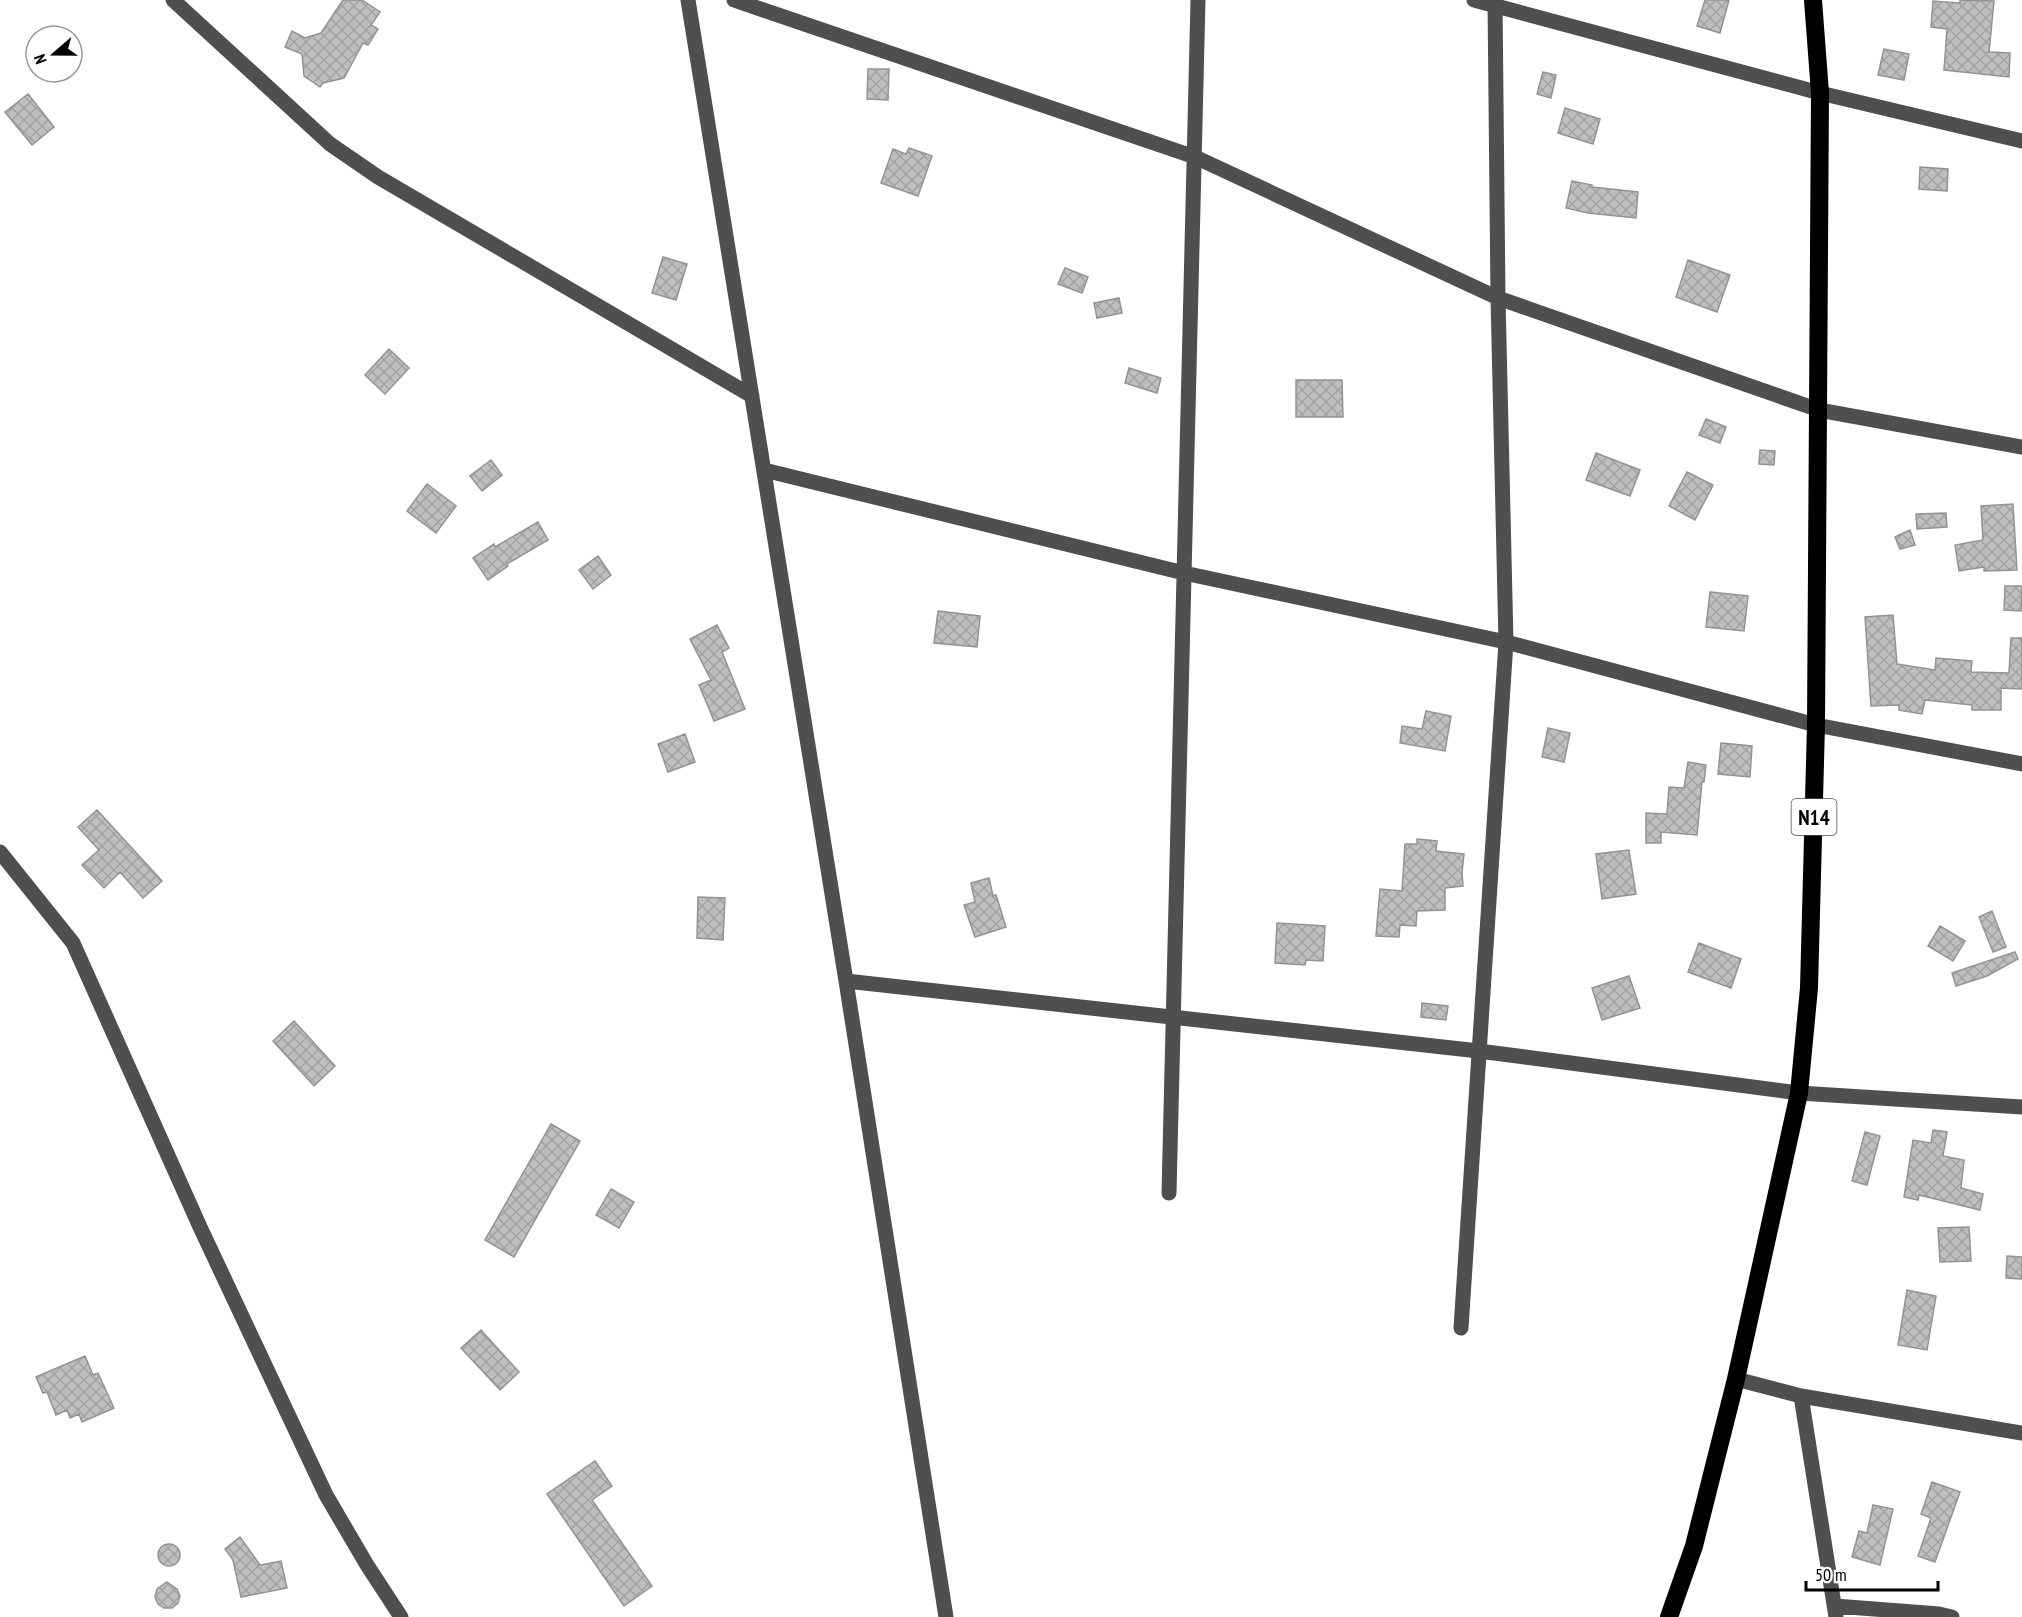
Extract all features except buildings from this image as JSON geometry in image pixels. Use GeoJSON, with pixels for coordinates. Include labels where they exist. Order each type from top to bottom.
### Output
{"type":"FeatureCollection","features":[{"type":"Feature","properties":{"kind":"highway","name":"N14"},"geometry":{"type":"LineString","coordinates":[[1670,1617],[1694,1546],[1736,1379],[1799,1093],[1809,988],[1816,725],[1819,410],[1820,93],[1813,0]]}},
{"type":"Feature","properties":{"kind":"street"},"geometry":{"type":"LineString","coordinates":[[173,0],[330,144],[378,177],[752,396]]}},
{"type":"Feature","properties":{"kind":"street"},"geometry":{"type":"LineString","coordinates":[[688,0],[946,1617]]}},
{"type":"Feature","properties":{"kind":"street"},"geometry":{"type":"LineString","coordinates":[[734,0],[1194,157],[1498,298],[1819,410],[2022,447]]}},
{"type":"Feature","properties":{"kind":"street"},"geometry":{"type":"LineString","coordinates":[[1169,1193],[1198,0]]}},
{"type":"Feature","properties":{"kind":"street"},"geometry":{"type":"LineString","coordinates":[[1474,0],[1495,2],[1820,93],[2022,141]]}},
{"type":"Feature","properties":{"kind":"street"},"geometry":{"type":"LineString","coordinates":[[1461,1328],[1506,642],[1498,298],[1495,2]]}},
{"type":"Feature","properties":{"kind":"street"},"geometry":{"type":"LineString","coordinates":[[764,470],[1184,573],[1506,642],[1816,725],[2022,764]]}},
{"type":"Feature","properties":{"kind":"street"},"geometry":{"type":"LineString","coordinates":[[0,852],[73,943],[200,1227],[326,1495],[401,1617]]}},
{"type":"Feature","properties":{"kind":"street"},"geometry":{"type":"LineString","coordinates":[[846,981],[1479,1051],[1799,1093],[2022,1107]]}},
{"type":"Feature","properties":{"kind":"street"},"geometry":{"type":"LineString","coordinates":[[1736,1379],[1801,1396],[2022,1433]]}},
{"type":"Feature","properties":{"kind":"street"},"geometry":{"type":"LineString","coordinates":[[1801,1396],[1835,1612],[1939,1614],[1952,1617]]}}]}
